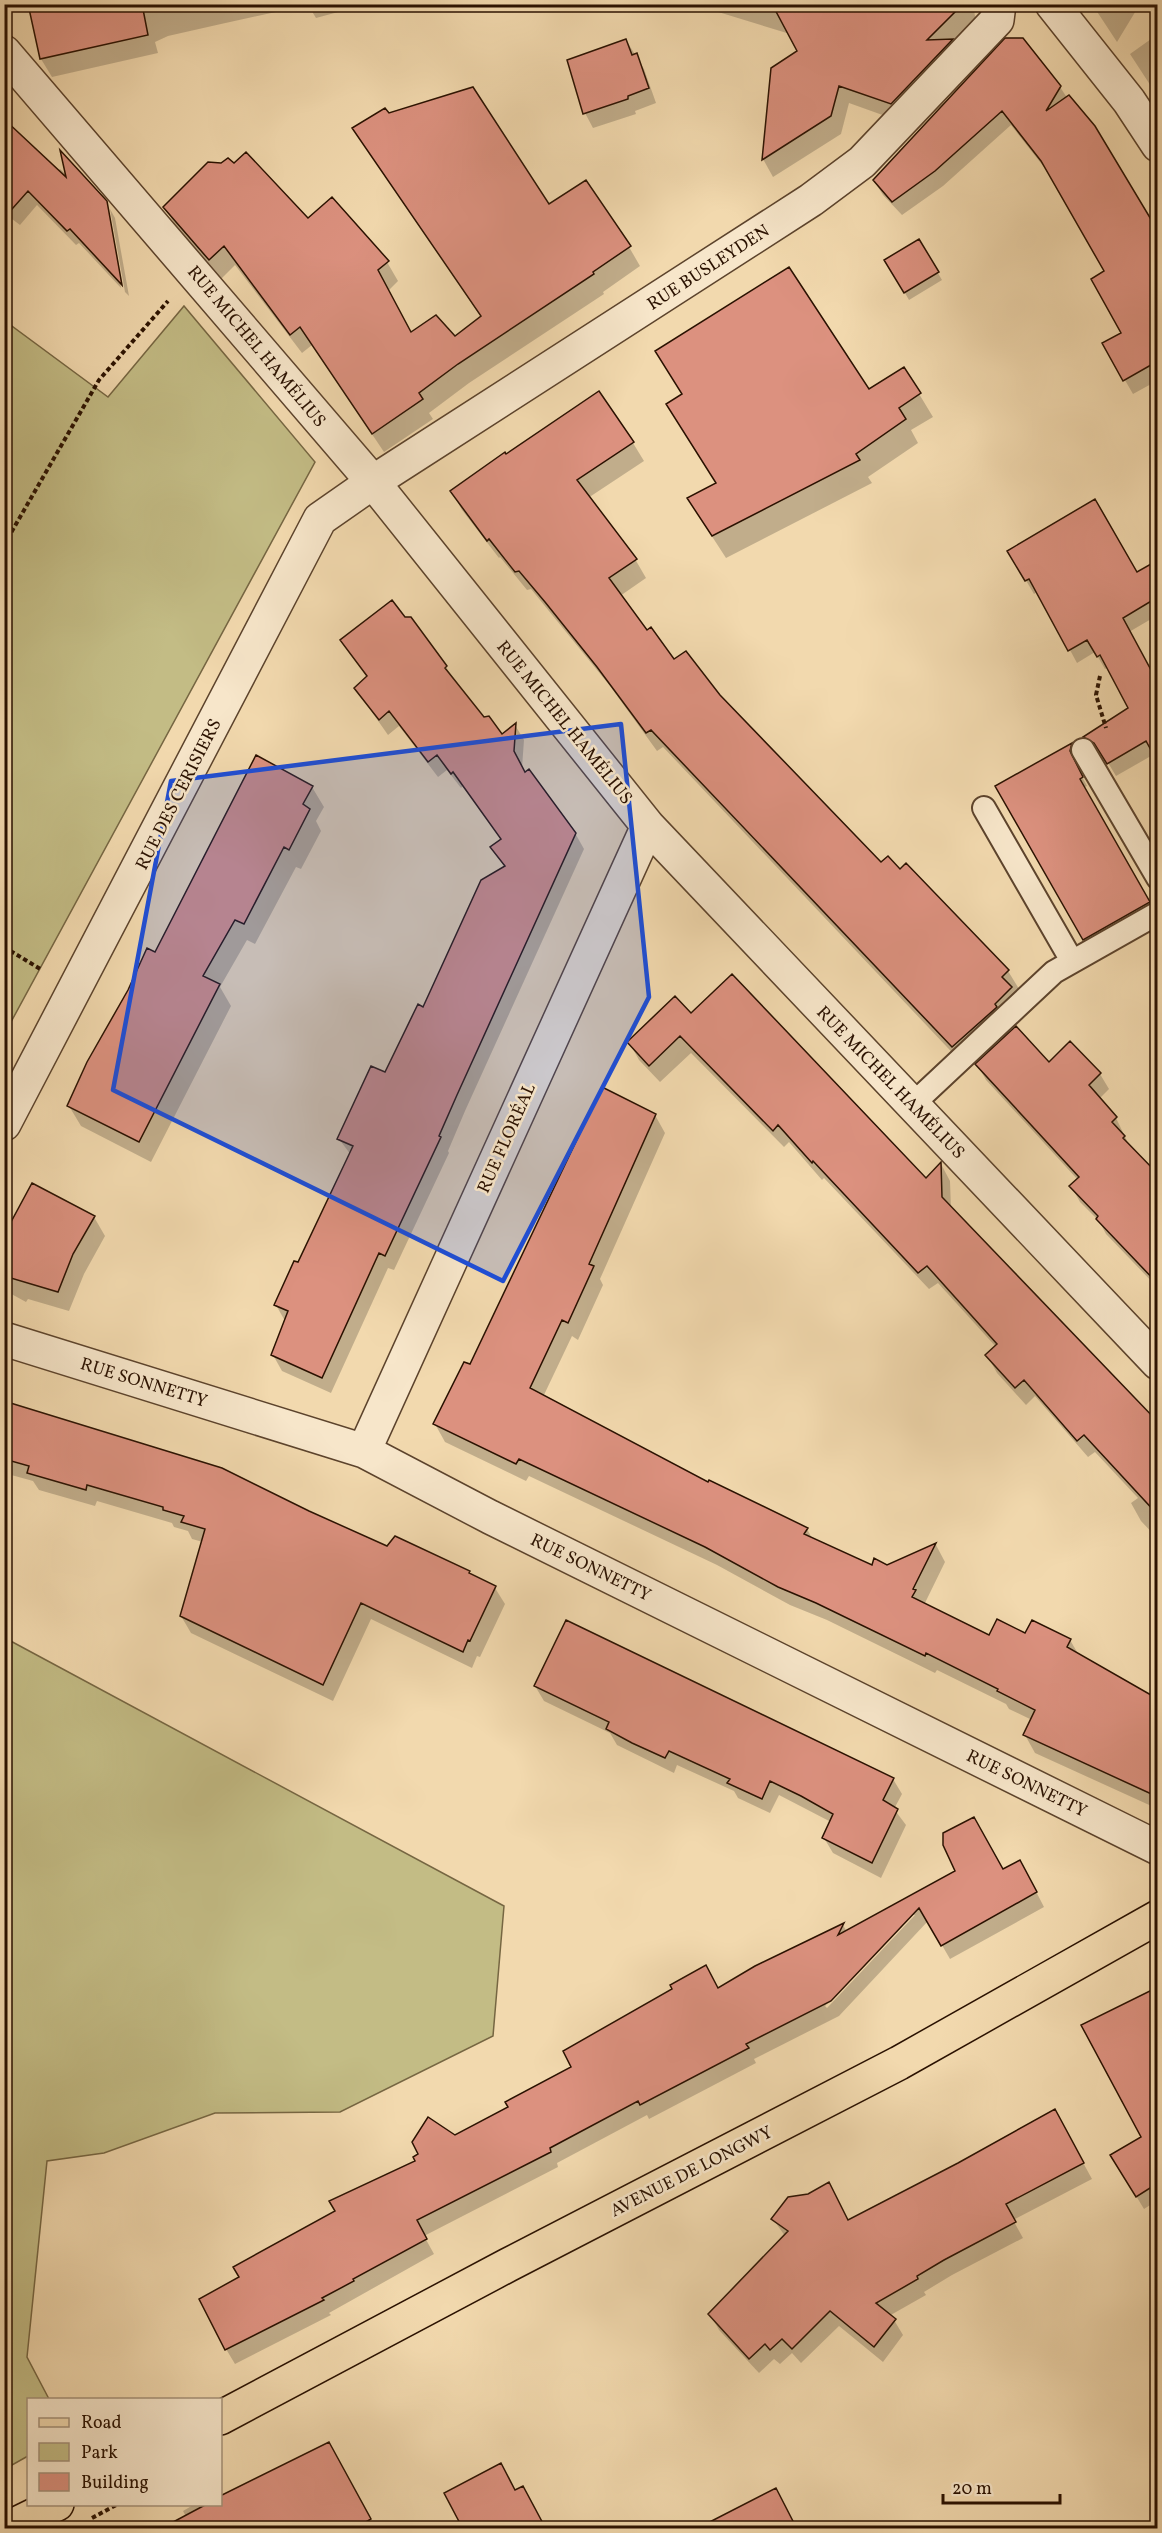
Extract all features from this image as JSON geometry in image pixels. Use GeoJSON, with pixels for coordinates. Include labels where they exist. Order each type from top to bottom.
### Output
{"type":"FeatureCollection","features":[{"type":"Feature","properties":{"kind":"main road","name":"AVENUE DE LONGWY"},"geometry":{"type":"LineString","coordinates":[[222,2417],[508,2265],[899,2063],[1158,1917]]}},
{"type":"Feature","properties":{"kind":"main road"},"geometry":{"type":"LineString","coordinates":[[8,2529],[55,2506]]}},
{"type":"Feature","properties":{"kind":"street","name":"RUE BUSLEYDEN"},"geometry":{"type":"LineString","coordinates":[[373,482],[811,200],[862,162],[997,20],[999,4]]}},
{"type":"Feature","properties":{"kind":"street"},"geometry":{"type":"LineString","coordinates":[[1052,4],[1129,101],[1158,145]]}},
{"type":"Feature","properties":{"kind":"street","name":"RUE MICHEL HAMÉLIUS"},"geometry":{"type":"LineString","coordinates":[[4,52],[373,482],[648,826],[1158,1363]]}},
{"type":"Feature","properties":{"kind":"street","name":"RUE DES CERISIERS"},"geometry":{"type":"LineString","coordinates":[[4,1124],[320,519],[373,482]]}},
{"type":"Feature","properties":{"kind":"street","name":"RUE FLORÉAL"},"geometry":{"type":"LineString","coordinates":[[364,1450],[648,826]]}},
{"type":"Feature","properties":{"kind":"street","name":"RUE SONNETTY"},"geometry":{"type":"LineString","coordinates":[[4,1339],[364,1450],[490,1517],[1158,1848]]}},
{"type":"Feature","properties":{"kind":"lane"},"geometry":{"type":"LineString","coordinates":[[1083,750],[1158,878]]}},
{"type":"Feature","properties":{"kind":"lane"},"geometry":{"type":"LineString","coordinates":[[984,808],[1072,962]]}},
{"type":"Feature","properties":{"kind":"lane"},"geometry":{"type":"LineString","coordinates":[[912,1105],[1054,972],[1158,913]]}},
{"type":"Feature","properties":{"kind":"path"},"geometry":{"type":"LineString","coordinates":[[4,545],[99,380],[194,271]]}},
{"type":"Feature","properties":{"kind":"path"},"geometry":{"type":"LineString","coordinates":[[87,2521],[116,2506]]}},
{"type":"Feature","properties":{"kind":"highlighted area"},"geometry":{"type":"Polygon","coordinates":[[[621,724],[649,997],[503,1281],[113,1090],[171,781],[621,724]]]}},
{"type":"Feature","properties":{"kind":"green space"},"geometry":{"type":"Polygon","coordinates":[[[184,306],[315,462],[5,1033],[5,321],[108,397],[184,306]]]}},
{"type":"Feature","properties":{"kind":"green space"},"geometry":{"type":"Polygon","coordinates":[[[5,1638],[504,1906],[493,2036],[340,2112],[215,2113],[104,2153],[47,2161],[27,2357],[48,2398],[27,2398],[27,2457],[5,2469],[5,1638]]]}},
{"type":"Feature","properties":{"kind":"building"},"geometry":{"type":"Polygon","coordinates":[[[28,4],[142,4],[148,35],[40,59],[28,4]]]}},
{"type":"Feature","properties":{"kind":"building"},"geometry":{"type":"Polygon","coordinates":[[[772,4],[891,4],[905,10],[907,4],[963,4],[927,40],[953,39],[891,104],[839,86],[831,116],[762,160],[771,68],[797,51],[772,4]]]}},
{"type":"Feature","properties":{"kind":"building"},"geometry":{"type":"Polygon","coordinates":[[[1005,38],[1023,38],[1061,86],[1046,111],[1069,95],[1095,126],[1158,231],[1158,361],[1123,381],[1102,343],[1121,333],[1091,279],[1104,271],[1041,161],[1002,111],[935,171],[892,202],[873,180],[1005,38]]]}},
{"type":"Feature","properties":{"kind":"building"},"geometry":{"type":"Polygon","coordinates":[[[626,39],[632,55],[637,53],[649,88],[628,96],[628,99],[583,114],[567,60],[626,39]]]}},
{"type":"Feature","properties":{"kind":"building"},"geometry":{"type":"Polygon","coordinates":[[[473,87],[549,204],[586,180],[631,246],[593,272],[594,274],[458,364],[419,393],[423,399],[372,434],[300,327],[290,335],[224,246],[209,260],[163,207],[208,162],[221,163],[228,158],[234,163],[246,152],[308,218],[332,197],[389,261],[378,270],[411,332],[436,315],[455,336],[481,316],[352,128],[385,108],[389,113],[473,87]]]}},
{"type":"Feature","properties":{"kind":"building"},"geometry":{"type":"Polygon","coordinates":[[[4,119],[66,177],[60,150],[107,201],[122,285],[70,229],[67,231],[28,191],[4,218],[4,119]]]}},
{"type":"Feature","properties":{"kind":"building"},"geometry":{"type":"Polygon","coordinates":[[[919,239],[939,272],[904,293],[884,260],[919,239]]]}},
{"type":"Feature","properties":{"kind":"building"},"geometry":{"type":"Polygon","coordinates":[[[789,267],[869,389],[904,367],[921,393],[899,408],[906,419],[856,454],[860,460],[712,536],[687,498],[716,483],[666,404],[682,394],[655,351],[789,267]]]}},
{"type":"Feature","properties":{"kind":"building"},"geometry":{"type":"Polygon","coordinates":[[[599,391],[634,442],[577,480],[637,559],[609,578],[647,630],[651,627],[674,659],[686,651],[720,695],[881,862],[888,856],[900,869],[906,863],[1009,970],[1002,977],[1012,987],[995,1004],[997,1007],[952,1047],[651,730],[646,733],[545,602],[519,571],[515,572],[489,539],[487,541],[450,491],[599,391]]]}},
{"type":"Feature","properties":{"kind":"building"},"geometry":{"type":"Polygon","coordinates":[[[1095,499],[1137,572],[1158,560],[1158,597],[1123,618],[1158,683],[1158,763],[1146,741],[1107,764],[1094,743],[1083,737],[1128,708],[1100,655],[1097,657],[1087,640],[1068,651],[1029,579],[1025,581],[1007,551],[1095,499]]]}},
{"type":"Feature","properties":{"kind":"building"},"geometry":{"type":"Polygon","coordinates":[[[392,600],[405,617],[411,617],[447,666],[445,668],[484,717],[489,716],[502,734],[516,723],[514,751],[525,772],[529,769],[576,833],[457,1095],[439,1136],[441,1137],[385,1256],[379,1253],[322,1378],[271,1355],[288,1311],[274,1305],[294,1261],[298,1262],[353,1146],[337,1139],[371,1066],[385,1072],[418,1004],[423,1007],[481,880],[505,866],[490,847],[501,839],[453,772],[451,774],[437,755],[428,762],[389,711],[379,720],[354,688],[367,676],[340,640],[392,600]]]}},
{"type":"Feature","properties":{"kind":"building"},"geometry":{"type":"Polygon","coordinates":[[[1072,743],[1070,751],[1083,777],[1080,779],[1150,902],[1083,940],[995,786],[1072,743]]]}},
{"type":"Feature","properties":{"kind":"building"},"geometry":{"type":"Polygon","coordinates":[[[256,755],[313,786],[303,804],[310,809],[289,850],[284,847],[244,924],[235,920],[203,976],[220,984],[139,1142],[67,1106],[87,1062],[128,990],[147,948],[155,952],[256,755]]]}},
{"type":"Feature","properties":{"kind":"building"},"geometry":{"type":"Polygon","coordinates":[[[732,974],[926,1178],[941,1162],[942,1197],[1158,1422],[1158,1515],[1084,1435],[1077,1441],[1024,1380],[1015,1388],[985,1355],[997,1344],[927,1266],[918,1273],[778,1125],[773,1131],[680,1036],[649,1066],[627,1042],[675,996],[691,1013],[732,974]]]}},
{"type":"Feature","properties":{"kind":"building"},"geometry":{"type":"Polygon","coordinates":[[[1016,1026],[1049,1062],[1070,1041],[1101,1073],[1089,1085],[1117,1117],[1112,1122],[1125,1136],[1123,1138],[1158,1174],[1158,1284],[1096,1219],[1098,1216],[1069,1186],[1079,1177],[975,1064],[1016,1026]]]}},
{"type":"Feature","properties":{"kind":"building"},"geometry":{"type":"Polygon","coordinates":[[[602,1087],[656,1114],[589,1264],[594,1266],[568,1323],[562,1320],[530,1388],[708,1482],[709,1480],[808,1528],[804,1534],[872,1565],[874,1558],[887,1565],[936,1543],[913,1589],[916,1590],[912,1597],[989,1635],[997,1619],[1025,1633],[1032,1620],[1071,1639],[1067,1647],[1158,1699],[1158,1797],[1023,1735],[1035,1710],[997,1691],[998,1689],[926,1653],[925,1656],[778,1587],[705,1547],[519,1459],[516,1464],[433,1424],[464,1362],[470,1364],[602,1087]]]}},
{"type":"Feature","properties":{"kind":"building"},"geometry":{"type":"Polygon","coordinates":[[[32,1183],[95,1216],[73,1254],[58,1292],[4,1276],[4,1235],[32,1183]]]}},
{"type":"Feature","properties":{"kind":"building"},"geometry":{"type":"Polygon","coordinates":[[[4,1401],[222,1468],[387,1546],[395,1536],[470,1571],[469,1573],[496,1586],[463,1652],[361,1603],[323,1685],[180,1616],[205,1529],[181,1522],[184,1516],[163,1510],[163,1507],[87,1485],[86,1490],[27,1473],[29,1466],[4,1459],[4,1401]]]}},
{"type":"Feature","properties":{"kind":"building"},"geometry":{"type":"Polygon","coordinates":[[[566,1620],[894,1778],[883,1800],[898,1809],[872,1863],[822,1838],[833,1814],[801,1796],[770,1781],[762,1799],[727,1783],[730,1779],[669,1751],[665,1758],[632,1743],[606,1729],[609,1722],[534,1686],[566,1620]]]}},
{"type":"Feature","properties":{"kind":"building"},"geometry":{"type":"Polygon","coordinates":[[[974,1817],[1003,1869],[1020,1860],[1037,1892],[941,1946],[919,1908],[831,2001],[746,2044],[749,2048],[640,2105],[638,2101],[550,2148],[551,2152],[417,2220],[427,2239],[353,2279],[354,2281],[322,2298],[324,2300],[225,2350],[199,2299],[239,2277],[233,2267],[335,2211],[329,2201],[415,2161],[413,2157],[418,2154],[412,2142],[428,2117],[455,2135],[508,2107],[505,2102],[571,2067],[563,2051],[672,1989],[670,1985],[706,1965],[718,1988],[755,1966],[844,1923],[838,1935],[955,1871],[943,1845],[943,1833],[974,1817]]]}},
{"type":"Feature","properties":{"kind":"building"},"geometry":{"type":"Polygon","coordinates":[[[1158,1987],[1158,2183],[1136,2197],[1110,2155],[1141,2137],[1081,2025],[1158,1987]]]}},
{"type":"Feature","properties":{"kind":"building"},"geometry":{"type":"Polygon","coordinates":[[[1055,2109],[1084,2163],[1006,2204],[1016,2222],[944,2260],[917,2276],[918,2279],[876,2303],[896,2319],[874,2347],[830,2311],[792,2349],[782,2339],[770,2350],[765,2344],[749,2359],[708,2314],[788,2231],[771,2219],[788,2197],[808,2194],[829,2182],[848,2220],[1055,2109]]]}},
{"type":"Feature","properties":{"kind":"building"},"geometry":{"type":"Polygon","coordinates":[[[329,2442],[371,2519],[354,2529],[160,2529],[203,2506],[222,2506],[222,2495],[329,2442]]]}},
{"type":"Feature","properties":{"kind":"building"},"geometry":{"type":"Polygon","coordinates":[[[501,2463],[515,2490],[523,2486],[546,2529],[463,2529],[444,2493],[501,2463]]]}},
{"type":"Feature","properties":{"kind":"building"},"geometry":{"type":"Polygon","coordinates":[[[776,2488],[797,2529],[696,2529],[776,2488]]]}}]}
